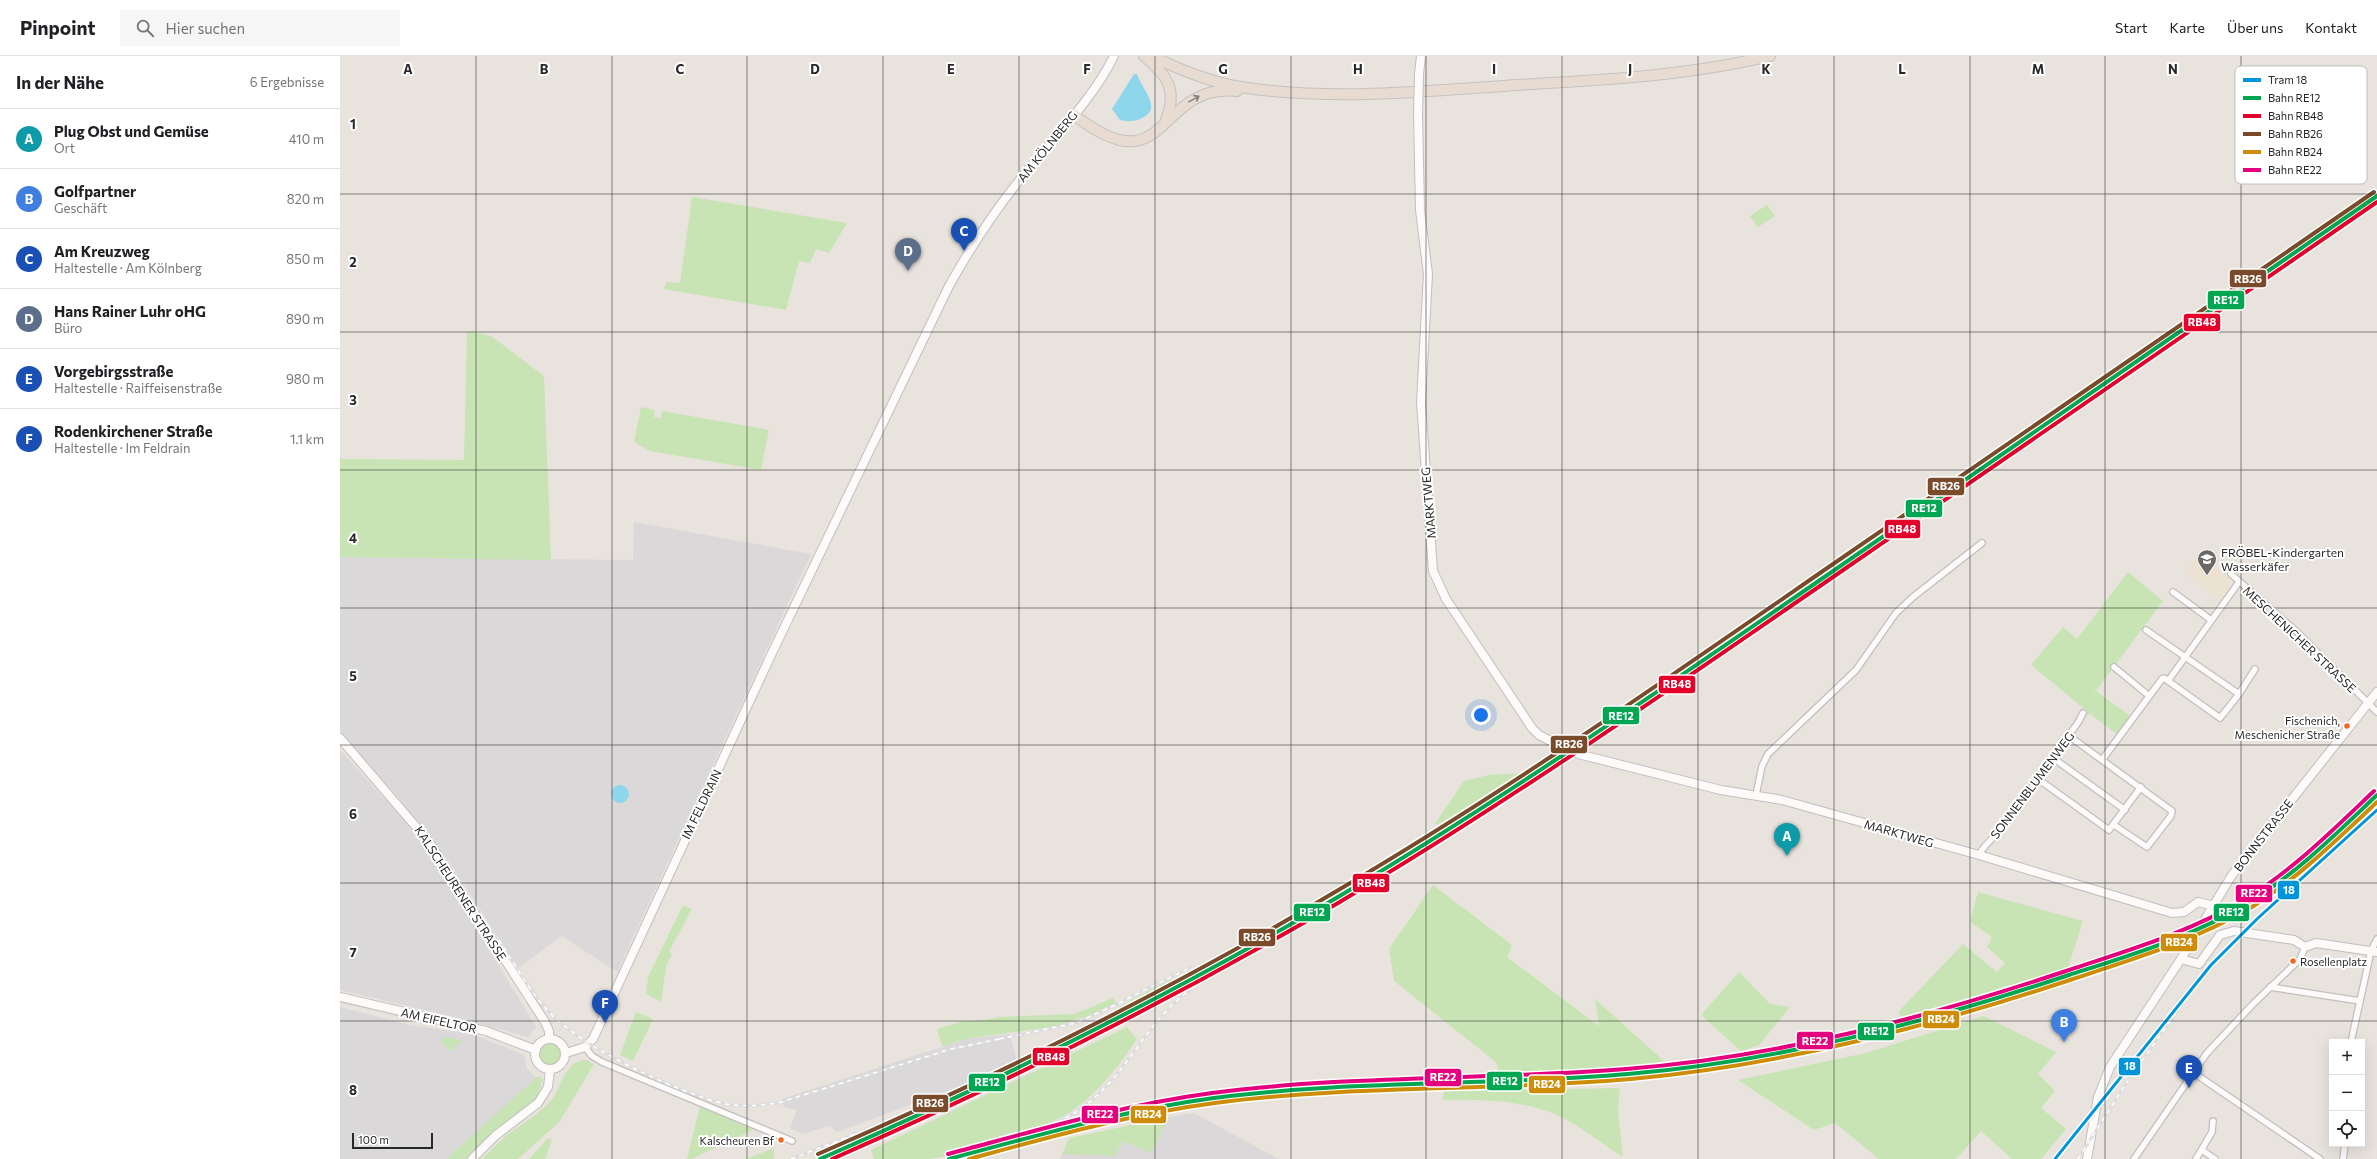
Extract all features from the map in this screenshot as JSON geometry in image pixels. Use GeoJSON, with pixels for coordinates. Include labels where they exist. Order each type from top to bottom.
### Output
{"type":"FeatureCollection","features":[{"type":"Feature","properties":{"kind":"highway"},"geometry":{"type":"LineString","coordinates":[[1144,56],[1162,71],[1169,84],[1171,103],[1164,124]]}},
{"type":"Feature","properties":{"kind":"highway"},"geometry":{"type":"LineString","coordinates":[[1151,56],[1219,82],[1306,95],[1360,95],[1680,73],[1704,70],[1770,56]]}},
{"type":"Feature","properties":{"kind":"highway"},"geometry":{"type":"LineString","coordinates":[[1076,112],[1101,133],[1120,141],[1134,142],[1153,134],[1184,104],[1201,95],[1220,90],[1260,89]]}},
{"type":"Feature","properties":{"kind":"main road","name":"MARKTWEG"},"geometry":{"type":"LineString","coordinates":[[1421,56],[1418,113],[1420,210],[1428,274],[1421,402],[1433,571],[1446,599],[1532,728],[1539,735],[1566,749]]}},
{"type":"Feature","properties":{"kind":"main road","name":"AM KÖLNBERG"},"geometry":{"type":"LineString","coordinates":[[826,543],[949,286],[978,235],[1003,201],[1097,85],[1114,57]]}},
{"type":"Feature","properties":{"kind":"main road","name":"IM FELDRAIN"},"geometry":{"type":"LineString","coordinates":[[585,1047],[593,1039],[664,882],[826,543]]}},
{"type":"Feature","properties":{"kind":"main road","name":"BONNSTRASSE"},"geometry":{"type":"LineString","coordinates":[[2087,1159],[2098,1097],[2102,1083],[2110,1067],[2181,959],[2232,875],[2258,839],[2377,692]]}},
{"type":"Feature","properties":{"kind":"main road","name":"KALSCHEURENER STRASSE"},"geometry":{"type":"LineString","coordinates":[[340,738],[429,842],[545,1022],[549,1031],[549,1039]]}},
{"type":"Feature","properties":{"kind":"main road","name":"MARKTWEG"},"geometry":{"type":"LineString","coordinates":[[1578,754],[1721,790],[1782,800],[1980,855],[2172,913],[2184,912],[2198,902],[2214,906]]}},
{"type":"Feature","properties":{"kind":"main road"},"geometry":{"type":"LineString","coordinates":[[2181,959],[2199,964],[2220,935],[2234,931],[2294,940],[2305,947],[2316,943],[2374,952]]}},
{"type":"Feature","properties":{"kind":"main road","name":"AM EIFELTOR"},"geometry":{"type":"LineString","coordinates":[[340,997],[486,1031],[536,1050]]}},
{"type":"Feature","properties":{"kind":"main road"},"geometry":{"type":"LineString","coordinates":[[549,1039],[558,1041],[566,1053],[560,1067],[550,1070],[538,1063],[536,1050],[541,1042],[549,1039]]}},
{"type":"Feature","properties":{"kind":"main road"},"geometry":{"type":"LineString","coordinates":[[566,1053],[585,1047]]}},
{"type":"Feature","properties":{"kind":"main road"},"geometry":{"type":"LineString","coordinates":[[472,1159],[495,1136],[538,1104],[548,1087],[550,1070]]}},
{"type":"Feature","properties":{"kind":"street"},"geometry":{"type":"LineString","coordinates":[[1756,795],[1762,766],[1768,754],[1856,670],[1896,613],[1913,597],[1982,543]]}},
{"type":"Feature","properties":{"kind":"street","name":"MESCHENICHER STRASSE"},"geometry":{"type":"LineString","coordinates":[[2231,574],[2298,633],[2377,712]]}},
{"type":"Feature","properties":{"kind":"street"},"geometry":{"type":"LineString","coordinates":[[2168,681],[2239,582]]}},
{"type":"Feature","properties":{"kind":"street"},"geometry":{"type":"LineString","coordinates":[[2173,592],[2211,620]]}},
{"type":"Feature","properties":{"kind":"street"},"geometry":{"type":"LineString","coordinates":[[2146,630],[2239,694]]}},
{"type":"Feature","properties":{"kind":"street"},"geometry":{"type":"LineString","coordinates":[[2114,667],[2148,695]]}},
{"type":"Feature","properties":{"kind":"street"},"geometry":{"type":"LineString","coordinates":[[2102,760],[2159,680],[2164,678],[2220,718],[2239,694],[2255,670]]}},
{"type":"Feature","properties":{"kind":"street","name":"SONNENBLUMENWEG"},"geometry":{"type":"LineString","coordinates":[[1980,855],[1984,846],[1997,836],[2069,736],[2083,713]]}},
{"type":"Feature","properties":{"kind":"street"},"geometry":{"type":"LineString","coordinates":[[2069,736],[2170,808],[2172,816],[2147,847],[2114,825]]}},
{"type":"Feature","properties":{"kind":"street"},"geometry":{"type":"LineString","coordinates":[[2053,758],[2125,810]]}},
{"type":"Feature","properties":{"kind":"street"},"geometry":{"type":"LineString","coordinates":[[2038,779],[2106,829],[2112,828],[2141,787]]}},
{"type":"Feature","properties":{"kind":"street"},"geometry":{"type":"LineString","coordinates":[[2352,1039],[2360,1001],[2377,939]]}},
{"type":"Feature","properties":{"kind":"street"},"geometry":{"type":"LineString","coordinates":[[2134,1159],[2219,1039],[2300,959],[2305,947]]}},
{"type":"Feature","properties":{"kind":"street"},"geometry":{"type":"LineString","coordinates":[[2270,987],[2360,1001]]}},
{"type":"Feature","properties":{"kind":"street"},"geometry":{"type":"LineString","coordinates":[[585,1047],[592,1056],[602,1062],[792,1141]]}},
{"type":"Feature","properties":{"kind":"street"},"geometry":{"type":"LineString","coordinates":[[2194,1073],[2320,1159]]}},
{"type":"Feature","properties":{"kind":"street"},"geometry":{"type":"LineString","coordinates":[[2196,1159],[2212,1132],[2213,1121]]}},
{"type":"Feature","properties":{"kind":"street"},"geometry":{"type":"LineString","coordinates":[[2342,1159],[2344,1147]]}},
{"type":"Feature","properties":{"kind":"street"},"geometry":{"type":"LineString","coordinates":[[2202,1150],[2215,1159]]}},
{"type":"Feature","properties":{"kind":"shaded area"},"geometry":{"type":"Polygon","coordinates":[[[634,522],[811,554],[617,972],[562,936],[518,968],[448,860],[397,796],[340,732],[340,557],[633,560],[634,522]]]}},
{"type":"Feature","properties":{"kind":"shaded area","name":"FRÖBEL-Kindergarten Wasserkäfer"},"geometry":{"type":"Polygon","coordinates":[[[2199,553],[2230,579],[2229,586],[2221,599],[2184,573],[2199,553]]]}},
{"type":"Feature","properties":{"kind":"shaded area"},"geometry":{"type":"Polygon","coordinates":[[[340,750],[407,823],[452,888],[536,1027],[528,1037],[458,1018],[340,990],[340,750]]]}},
{"type":"Feature","properties":{"kind":"shaded area"},"geometry":{"type":"Polygon","coordinates":[[[340,1007],[410,1025],[472,1034],[524,1055],[527,1069],[538,1079],[454,1159],[340,1159],[340,1007]]]}},
{"type":"Feature","properties":{"kind":"shaded area"},"geometry":{"type":"Polygon","coordinates":[[[1010,1034],[1017,1060],[969,1083],[837,1132],[830,1126],[802,1134],[790,1128],[797,1110],[784,1107],[782,1099],[966,1039],[1010,1034]]]}},
{"type":"Feature","properties":{"kind":"shaded area"},"geometry":{"type":"Polygon","coordinates":[[[1194,1113],[1279,1159],[1060,1159],[1062,1154],[1115,1156],[1123,1141],[1151,1153],[1169,1117],[1194,1113]]]}},
{"type":"Feature","properties":{"kind":"green space"},"geometry":{"type":"Polygon","coordinates":[[[692,197],[847,223],[829,253],[816,249],[810,263],[799,261],[786,310],[664,289],[666,282],[680,283],[692,197]]]}},
{"type":"Feature","properties":{"kind":"green space"},"geometry":{"type":"Polygon","coordinates":[[[1767,205],[1775,216],[1758,227],[1750,216],[1767,205]]]}},
{"type":"Feature","properties":{"kind":"green space"},"geometry":{"type":"Polygon","coordinates":[[[467,331],[491,336],[544,376],[551,560],[340,557],[340,459],[464,460],[467,331]]]}},
{"type":"Feature","properties":{"kind":"green space"},"geometry":{"type":"Polygon","coordinates":[[[641,407],[655,410],[654,417],[661,418],[662,411],[769,430],[761,470],[650,451],[634,442],[641,407]]]}},
{"type":"Feature","properties":{"kind":"green space"},"geometry":{"type":"Polygon","coordinates":[[[2128,572],[2163,601],[2092,696],[2091,699],[2096,691],[2130,716],[2117,734],[2090,714],[2086,715],[2087,711],[2031,665],[2063,627],[2077,639],[2128,572]]]}},
{"type":"Feature","properties":{"kind":"green space"},"geometry":{"type":"Polygon","coordinates":[[[1522,773],[1442,823],[1435,824],[1464,781],[1489,775],[1522,773]]]}},
{"type":"Feature","properties":{"kind":"green space"},"geometry":{"type":"Polygon","coordinates":[[[1433,885],[1512,945],[1507,957],[1599,1026],[1595,999],[1664,1061],[1644,1069],[1498,1075],[1497,1063],[1394,981],[1389,949],[1433,885]]]}},
{"type":"Feature","properties":{"kind":"green space"},"geometry":{"type":"Polygon","coordinates":[[[1978,892],[2083,921],[2067,971],[1911,1016],[1900,1016],[1899,1012],[1901,1009],[1963,944],[1997,972],[2005,963],[1987,947],[1992,937],[1970,922],[1978,892]]]}},
{"type":"Feature","properties":{"kind":"green space"},"geometry":{"type":"Polygon","coordinates":[[[683,905],[692,909],[669,952],[672,954],[666,967],[661,1002],[646,994],[648,977],[683,905]]]}},
{"type":"Feature","properties":{"kind":"green space"},"geometry":{"type":"Polygon","coordinates":[[[1229,956],[1136,1008],[1069,1041],[1106,1015],[1145,992],[1185,973],[1229,956]]]}},
{"type":"Feature","properties":{"kind":"green space"},"geometry":{"type":"Polygon","coordinates":[[[1739,972],[1770,1004],[1790,1007],[1759,1045],[1741,1051],[1701,1015],[1739,972]]]}},
{"type":"Feature","properties":{"kind":"green space"},"geometry":{"type":"Polygon","coordinates":[[[1113,998],[1116,1003],[1091,1015],[1056,1026],[966,1039],[942,1046],[937,1029],[963,1021],[979,1021],[1000,1017],[1074,1014],[1113,998]]]}},
{"type":"Feature","properties":{"kind":"green space"},"geometry":{"type":"Polygon","coordinates":[[[636,1012],[653,1019],[633,1061],[620,1055],[636,1012]]]}},
{"type":"Feature","properties":{"kind":"green space"},"geometry":{"type":"Polygon","coordinates":[[[1984,1016],[2056,1052],[2038,1074],[2055,1091],[2041,1108],[2066,1129],[2041,1159],[2012,1159],[1981,1131],[1956,1159],[1879,1159],[1835,1123],[1814,1130],[1738,1080],[1866,1053],[1984,1016]]]}},
{"type":"Feature","properties":{"kind":"green space"},"geometry":{"type":"Polygon","coordinates":[[[1127,1027],[1137,1039],[1097,1090],[1078,1107],[1067,1114],[1036,1129],[1000,1142],[963,1152],[929,1159],[874,1159],[871,1150],[1127,1027]]]}},
{"type":"Feature","properties":{"kind":"green space"},"geometry":{"type":"Polygon","coordinates":[[[444,1037],[462,1041],[450,1051],[441,1041],[444,1037]]]}},
{"type":"Feature","properties":{"kind":"green space"},"geometry":{"type":"Polygon","coordinates":[[[546,1043],[554,1043],[561,1050],[561,1058],[554,1065],[546,1065],[539,1058],[539,1050],[546,1043]]]}},
{"type":"Feature","properties":{"kind":"green space"},"geometry":{"type":"Polygon","coordinates":[[[586,1060],[594,1064],[560,1121],[555,1126],[518,1159],[482,1159],[506,1136],[547,1105],[573,1064],[586,1060]]]}},
{"type":"Feature","properties":{"kind":"green space"},"geometry":{"type":"Polygon","coordinates":[[[538,1076],[543,1079],[538,1095],[531,1103],[502,1125],[466,1159],[446,1159],[538,1076]]]}},
{"type":"Feature","properties":{"kind":"green space"},"geometry":{"type":"Polygon","coordinates":[[[1620,1088],[1618,1112],[1623,1157],[1571,1122],[1541,1109],[1499,1101],[1442,1100],[1444,1091],[1620,1088]]]}},
{"type":"Feature","properties":{"kind":"green space"},"geometry":{"type":"Polygon","coordinates":[[[700,1106],[753,1130],[692,1159],[687,1159],[700,1106]]]}},
{"type":"Feature","properties":{"kind":"green space"},"geometry":{"type":"Polygon","coordinates":[[[1169,1117],[1151,1153],[1123,1141],[1115,1156],[1062,1154],[1069,1138],[1169,1117]]]}},
{"type":"Feature","properties":{"kind":"green space"},"geometry":{"type":"Polygon","coordinates":[[[548,1138],[552,1140],[545,1159],[529,1159],[548,1138]]]}},
{"type":"Feature","properties":{"kind":"green space"},"geometry":{"type":"Polygon","coordinates":[[[774,1148],[774,1159],[746,1159],[774,1148]]]}},
{"type":"Feature","properties":{"kind":"water"},"geometry":{"type":"Polygon","coordinates":[[[1134,74],[1137,74],[1149,97],[1151,108],[1149,113],[1138,120],[1120,120],[1112,109],[1134,74]]]}},
{"type":"Feature","properties":{"kind":"water"},"geometry":{"type":"Polygon","coordinates":[[[616,785],[624,785],[629,790],[627,801],[624,803],[616,803],[611,798],[611,790],[616,785]]]}},
{"type":"Feature","properties":{"kind":"tunnel"},"geometry":{"type":"LineString","coordinates":[[1566,749],[1578,754]]}},
{"type":"Feature","properties":{"kind":"railway"},"geometry":{"type":"LineString","coordinates":[[499,940],[527,985],[547,1010],[562,1024],[605,1053],[631,1067],[706,1099],[726,1104],[745,1106],[778,1103],[951,1049],[1004,1038]]}},
{"type":"Feature","properties":{"kind":"railway"},"geometry":{"type":"LineString","coordinates":[[983,1154],[1063,1120],[1087,1104],[1108,1085],[1169,1008],[1200,983],[1245,954]]}},
{"type":"Feature","properties":{"kind":"railway"},"geometry":{"type":"LineString","coordinates":[[1119,1003],[1191,967]]}},
{"type":"Feature","properties":{"kind":"railway"},"geometry":{"type":"LineString","coordinates":[[999,1039],[1076,1023],[1124,1001]]}},
{"type":"Feature","properties":{"kind":"railway"},"geometry":{"type":"LineString","coordinates":[[2078,1159],[2127,1082],[2179,1009]]}},
{"type":"Feature","properties":{"kind":"railway"},"geometry":{"type":"LineString","coordinates":[[1043,1054],[1061,1044],[1096,1019]]}},
{"type":"Feature","properties":{"kind":"railway"},"geometry":{"type":"LineString","coordinates":[[791,1159],[965,1091],[1050,1055]]}},
{"type":"Feature","properties":{"kind":"tram line","name":"18"},"geometry":{"type":"LineString","coordinates":[[2055,1159],[2211,965],[2257,919],[2377,810]]}},
{"type":"Feature","properties":{"kind":"rail line","name":"RB26"},"geometry":{"type":"LineString","coordinates":[[818,1154],[884,1125],[1016,1063],[1145,998],[1272,929],[1397,855],[1520,777],[1641,696],[2374,192]]}},
{"type":"Feature","properties":{"kind":"rail line","name":"RE12"},"geometry":{"type":"LineString","coordinates":[[820,1159],[1018,1068],[1148,1002],[1338,897],[1462,821],[1583,742],[2377,196]]}},
{"type":"Feature","properties":{"kind":"rail line","name":"RB48"},"geometry":{"type":"LineString","coordinates":[[832,1159],[1026,1070],[1152,1006],[1277,938],[1400,866],[1582,749],[2377,202]]}},
{"type":"Feature","properties":{"kind":"rail line","name":"RE22"},"geometry":{"type":"LineString","coordinates":[[948,1154],[1145,1104],[1212,1093],[1315,1083],[1522,1075],[1626,1069],[1738,1055],[1849,1034],[1958,1005],[2012,988],[2158,940],[2204,921],[2226,910],[2264,887],[2313,848],[2374,791]]}},
{"type":"Feature","properties":{"kind":"rail line","name":"RE12"},"geometry":{"type":"LineString","coordinates":[[949,1159],[1047,1133],[1147,1109],[1214,1098],[1317,1088],[1576,1078],[1628,1074],[1684,1068],[1796,1050],[1906,1024],[2015,993],[2116,960],[2162,944],[2207,925],[2229,914],[2267,891],[2316,852],[2377,795]]}},
{"type":"Feature","properties":{"kind":"rail line","name":"RB24"},"geometry":{"type":"LineString","coordinates":[[969,1159],[1122,1120],[1153,1113],[1215,1103],[1319,1093],[1579,1083],[1631,1079],[1688,1073],[1744,1064],[1855,1042],[1964,1013],[2096,972],[2187,939],[2231,919],[2269,896],[2285,884],[2317,858],[2377,802]]}},
{"type":"Feature","properties":{"kind":"place","name":"Am Kreuzweg"},"geometry":{"type":"Point","coordinates":[964,251]}},
{"type":"Feature","properties":{"kind":"place","name":"Hans Rainer Luhr oHG"},"geometry":{"type":"Point","coordinates":[908,271]}},
{"type":"Feature","properties":{"kind":"place","name":"FRÖBEL-Kindergarten Wasserkäfer"},"geometry":{"type":"Point","coordinates":[2207,576]}},
{"type":"Feature","properties":{"kind":"place","name":"Fischenich, Meschenicher Straße"},"geometry":{"type":"Point","coordinates":[2347,726]}},
{"type":"Feature","properties":{"kind":"place","name":"Plug Obst und Gemüse"},"geometry":{"type":"Point","coordinates":[1787,856]}},
{"type":"Feature","properties":{"kind":"place","name":"Rosellenplatz"},"geometry":{"type":"Point","coordinates":[2293,961]}},
{"type":"Feature","properties":{"kind":"place","name":"Rodenkirchener Straße"},"geometry":{"type":"Point","coordinates":[605,1023]}},
{"type":"Feature","properties":{"kind":"place","name":"Golfpartner"},"geometry":{"type":"Point","coordinates":[2064,1042]}},
{"type":"Feature","properties":{"kind":"place","name":"Vorgebirgsstraße"},"geometry":{"type":"Point","coordinates":[2189,1088]}},
{"type":"Feature","properties":{"kind":"place","name":"Kalscheuren Bf"},"geometry":{"type":"Point","coordinates":[781,1140]}}]}
